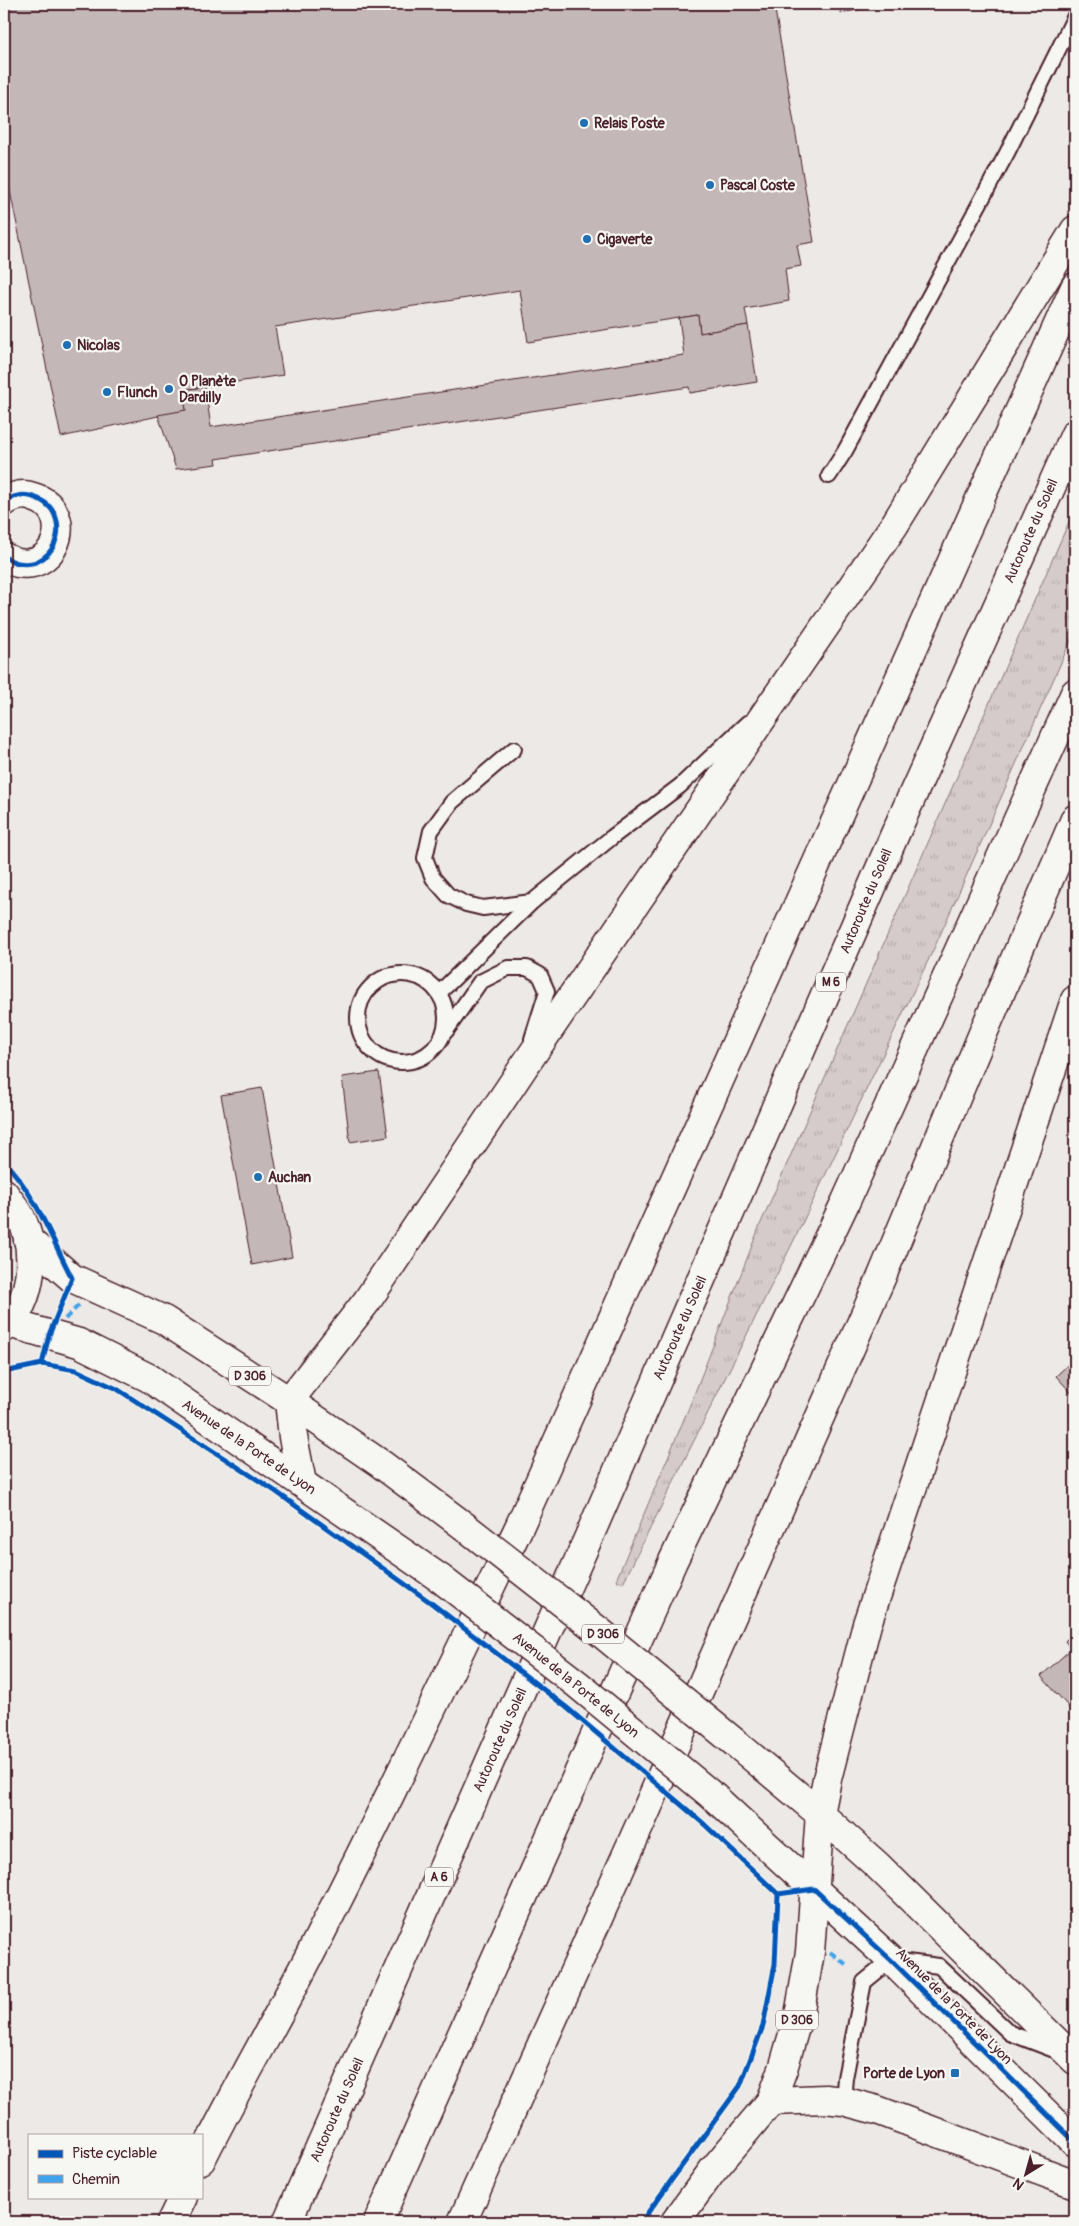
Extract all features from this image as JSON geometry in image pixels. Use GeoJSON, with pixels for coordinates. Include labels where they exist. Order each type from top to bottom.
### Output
{"type":"FeatureCollection","features":[{"type":"Feature","properties":{"kind":"main road"},"geometry":{"type":"LineString","coordinates":[[302,1483],[293,1437],[289,1401],[367,1301],[523,1068],[786,687],[895,524],[1075,230]]}},
{"type":"Feature","properties":{"kind":"main road"},"geometry":{"type":"LineString","coordinates":[[202,2158],[320,1935],[428,1718],[520,1525],[1075,287]]}},
{"type":"Feature","properties":{"kind":"main road","name":"Autoroute du Soleil"},"geometry":{"type":"LineString","coordinates":[[287,2222],[591,1532],[895,834],[1075,434]]}},
{"type":"Feature","properties":{"kind":"main road"},"geometry":{"type":"LineString","coordinates":[[4,502],[19,495],[39,498],[54,512],[58,531],[56,541],[43,558],[32,562],[18,563],[4,557]]}},
{"type":"Feature","properties":{"kind":"main road"},"geometry":{"type":"LineString","coordinates":[[378,2222],[673,1561],[845,1203],[1075,693]]}},
{"type":"Feature","properties":{"kind":"main road"},"geometry":{"type":"LineString","coordinates":[[462,2222],[851,1347],[1075,819]]}},
{"type":"Feature","properties":{"kind":"main road"},"geometry":{"type":"LineString","coordinates":[[1073,2058],[878,1866],[820,1814],[826,1779],[867,1624],[1075,1000]]}},
{"type":"Feature","properties":{"kind":"main road"},"geometry":{"type":"LineString","coordinates":[[4,1193],[18,1213],[28,1240],[31,1268],[24,1297],[6,1325]]}},
{"type":"Feature","properties":{"kind":"main road","name":"D 306"},"geometry":{"type":"LineString","coordinates":[[28,1240],[72,1278],[164,1320],[289,1401],[381,1464],[600,1632],[820,1814],[812,1935],[800,2010],[783,2069],[771,2101],[714,2170],[675,2222]]}},
{"type":"Feature","properties":{"kind":"main road","name":"Avenue de la Porte de Lyon"},"geometry":{"type":"LineString","coordinates":[[6,1325],[79,1343],[149,1378],[440,1579],[577,1684],[715,1798],[891,1960],[1075,2142]]}},
{"type":"Feature","properties":{"kind":"main road"},"geometry":{"type":"LineString","coordinates":[[771,2101],[824,2099],[843,2101],[877,2110],[1075,2184]]}},
{"type":"Feature","properties":{"kind":"main road"},"geometry":{"type":"LineString","coordinates":[[171,2222],[183,2198]]}},
{"type":"Feature","properties":{"kind":"lane"},"geometry":{"type":"LineString","coordinates":[[829,476],[845,451],[1007,153],[1075,16]]}},
{"type":"Feature","properties":{"kind":"lane"},"geometry":{"type":"LineString","coordinates":[[439,993],[532,902],[611,838],[680,786],[786,687]]}},
{"type":"Feature","properties":{"kind":"lane"},"geometry":{"type":"LineString","coordinates":[[514,749],[452,802],[431,831],[425,858],[433,878],[448,895],[466,904],[483,908],[532,902]]}},
{"type":"Feature","properties":{"kind":"lane"},"geometry":{"type":"LineString","coordinates":[[443,1036],[447,1021],[445,1006],[439,993],[433,986],[421,978],[407,974],[393,974],[379,979],[368,989],[358,1011],[361,1034],[376,1053],[388,1060],[402,1062],[420,1058],[436,1047],[480,982],[508,968],[527,968],[540,975],[548,991],[523,1068]]}},
{"type":"Feature","properties":{"kind":"lane"},"geometry":{"type":"LineString","coordinates":[[843,2101],[845,2078],[864,1982],[891,1960],[939,1966],[1010,2033],[1073,2058]]}},
{"type":"Feature","properties":{"kind":"green space"},"geometry":{"type":"Polygon","coordinates":[[[1075,508],[1075,631],[936,944],[798,1232],[623,1583],[616,1580],[690,1405],[760,1225],[1075,508]]]}},
{"type":"Feature","properties":{"kind":"building"},"geometry":{"type":"Polygon","coordinates":[[[4,4],[774,4],[814,242],[797,245],[801,266],[785,269],[789,301],[745,309],[748,325],[700,333],[698,315],[528,342],[520,290],[275,327],[283,375],[183,390],[186,410],[61,437],[4,162],[4,4]]]}},
{"type":"Feature","properties":{"kind":"building"},"geometry":{"type":"Polygon","coordinates":[[[839,4],[890,4],[841,13],[839,4]]]}},
{"type":"Feature","properties":{"kind":"building"},"geometry":{"type":"Polygon","coordinates":[[[698,315],[700,333],[748,325],[757,382],[690,393],[689,387],[216,459],[217,464],[176,469],[158,415],[186,410],[183,390],[205,387],[211,427],[684,355],[679,318],[698,315]]]}},
{"type":"Feature","properties":{"kind":"building"},"geometry":{"type":"Polygon","coordinates":[[[379,1072],[388,1136],[350,1142],[342,1077],[379,1072]]]}},
{"type":"Feature","properties":{"kind":"building"},"geometry":{"type":"Polygon","coordinates":[[[262,1088],[292,1257],[252,1265],[221,1095],[262,1088]]]}},
{"type":"Feature","properties":{"kind":"building"},"geometry":{"type":"Polygon","coordinates":[[[1075,1358],[1075,1397],[1056,1376],[1075,1358]]]}},
{"type":"Feature","properties":{"kind":"building"},"geometry":{"type":"Polygon","coordinates":[[[4,1473],[7,1474],[4,1489],[4,1473]]]}},
{"type":"Feature","properties":{"kind":"building"},"geometry":{"type":"Polygon","coordinates":[[[1075,1631],[1075,1714],[1041,1676],[1071,1649],[1065,1641],[1075,1631]]]}},
{"type":"Feature","properties":{"kind":"marked path"},"geometry":{"type":"LineString","coordinates":[[65,1319],[79,1305]]}},
{"type":"Feature","properties":{"kind":"marked path"},"geometry":{"type":"LineString","coordinates":[[830,1952],[847,1965]]}},
{"type":"Feature","properties":{"kind":"cycle path"},"geometry":{"type":"LineString","coordinates":[[4,502],[18,496],[26,495],[33,497],[46,504],[54,514],[58,525],[57,538],[52,549],[44,558],[32,563],[18,563],[4,557]]}},
{"type":"Feature","properties":{"kind":"cycle path"},"geometry":{"type":"LineString","coordinates":[[4,1162],[25,1187],[34,1202],[72,1278],[49,1335],[42,1364]]}},
{"type":"Feature","properties":{"kind":"cycle path"},"geometry":{"type":"LineString","coordinates":[[4,1372],[42,1364],[76,1370],[117,1389],[275,1491],[430,1602],[566,1707],[704,1824],[778,1894],[775,1964],[763,2026],[740,2086],[641,2222]]}},
{"type":"Feature","properties":{"kind":"cycle path"},"geometry":{"type":"LineString","coordinates":[[778,1894],[814,1889],[891,1960],[1075,2142]]}},
{"type":"Feature","properties":{"kind":"place","name":"Relais Poste"},"geometry":{"type":"Point","coordinates":[584,123]}},
{"type":"Feature","properties":{"kind":"place","name":"Pascal Coste"},"geometry":{"type":"Point","coordinates":[710,185]}},
{"type":"Feature","properties":{"kind":"place","name":"Cigaverte"},"geometry":{"type":"Point","coordinates":[587,239]}},
{"type":"Feature","properties":{"kind":"place","name":"Nicolas"},"geometry":{"type":"Point","coordinates":[67,345]}},
{"type":"Feature","properties":{"kind":"place","name":"O Planète Dardilly"},"geometry":{"type":"Point","coordinates":[169,389]}},
{"type":"Feature","properties":{"kind":"place","name":"Flunch"},"geometry":{"type":"Point","coordinates":[107,392]}},
{"type":"Feature","properties":{"kind":"place","name":"Auchan"},"geometry":{"type":"Point","coordinates":[258,1177]}},
{"type":"Feature","properties":{"kind":"place","name":"Porte de Lyon"},"geometry":{"type":"Point","coordinates":[955,2073]}}]}
